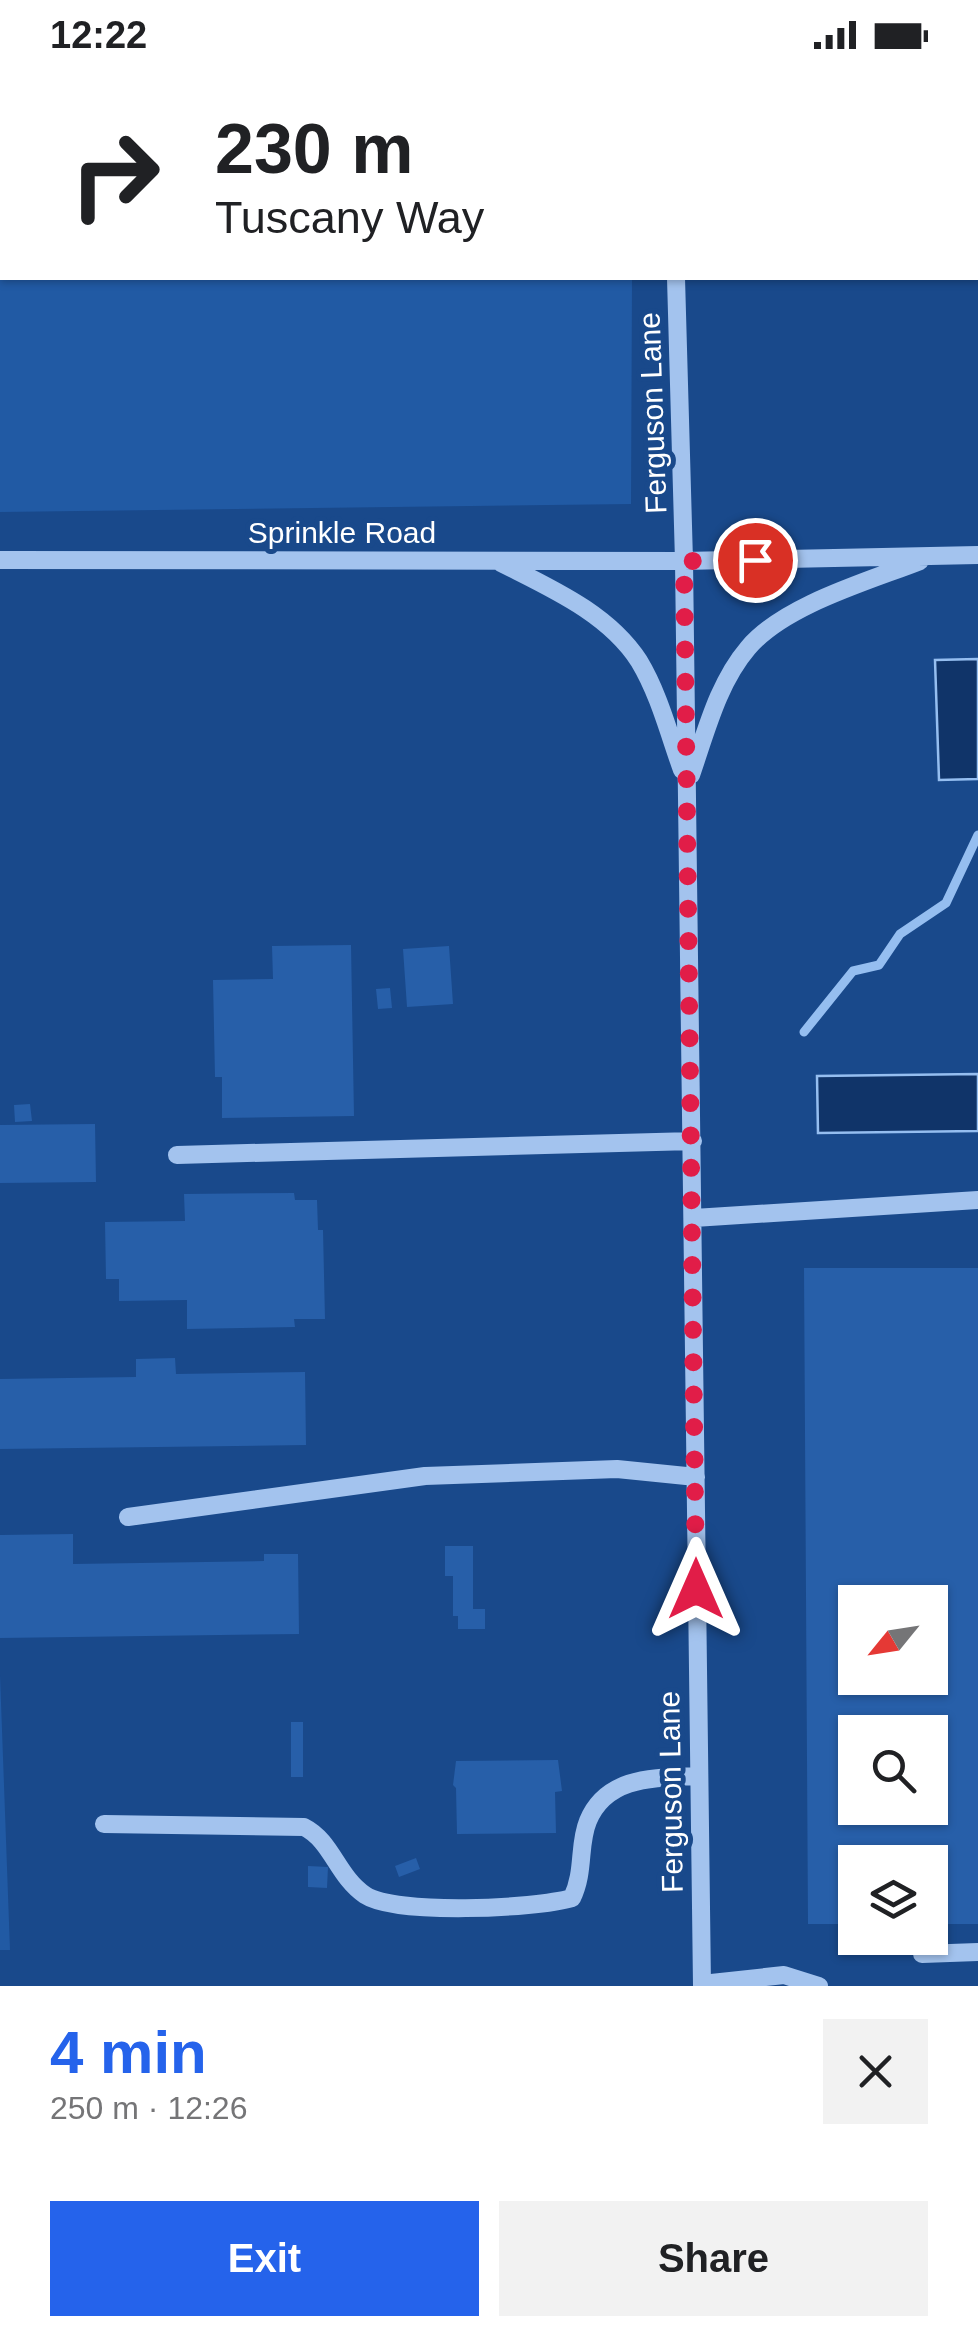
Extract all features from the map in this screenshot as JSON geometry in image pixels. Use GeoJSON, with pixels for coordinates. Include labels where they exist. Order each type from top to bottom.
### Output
{"type":"FeatureCollection","features":[{"type":"Feature","properties":{"kind":"street","name":"Ferguson Lane"},"geometry":{"type":"LineString","coordinates":[[676,280],[688,785],[702,1985]]}},
{"type":"Feature","properties":{"kind":"street","name":"Sprinkle Road"},"geometry":{"type":"LineString","coordinates":[[0,560],[684,561],[978,554]]}},
{"type":"Feature","properties":{"kind":"street"},"geometry":{"type":"LineString","coordinates":[[688,785],[720,694],[748,647],[772,626],[809,607],[932,556]]}},
{"type":"Feature","properties":{"kind":"street"},"geometry":{"type":"LineString","coordinates":[[496,561],[570,600],[625,643],[650,680],[688,785]]}},
{"type":"Feature","properties":{"kind":"street"},"geometry":{"type":"LineString","coordinates":[[177,1155],[693,1141]]}},
{"type":"Feature","properties":{"kind":"street"},"geometry":{"type":"LineString","coordinates":[[694,1218],[978,1200]]}},
{"type":"Feature","properties":{"kind":"street"},"geometry":{"type":"LineString","coordinates":[[128,1517],[426,1476],[617,1469],[696,1477]]}},
{"type":"Feature","properties":{"kind":"street"},"geometry":{"type":"LineString","coordinates":[[104,1824],[304,1827],[321,1836],[335,1865],[363,1894],[383,1904],[512,1909],[572,1898],[581,1879],[588,1821],[622,1783],[698,1776]]}},
{"type":"Feature","properties":{"kind":"street"},"geometry":{"type":"LineString","coordinates":[[948,1953],[978,1952]]}},
{"type":"Feature","properties":{"kind":"street"},"geometry":{"type":"LineString","coordinates":[[702,1985],[784,1975],[818,1986]]}},
{"type":"Feature","properties":{"kind":"shaded area"},"geometry":{"type":"Polygon","coordinates":[[[0,280],[632,280],[631,504],[0,512],[0,280]]]}},
{"type":"Feature","properties":{"kind":"shaded area"},"geometry":{"type":"Polygon","coordinates":[[[978,659],[978,779],[939,780],[935,660],[978,659]]]}},
{"type":"Feature","properties":{"kind":"shaded area"},"geometry":{"type":"Polygon","coordinates":[[[978,1074],[978,1131],[818,1133],[817,1076],[978,1074]]]}},
{"type":"Feature","properties":{"kind":"shaded area"},"geometry":{"type":"Polygon","coordinates":[[[0,1675],[10,1950],[0,1950],[0,1675]]]}},
{"type":"Feature","properties":{"kind":"building"},"geometry":{"type":"Polygon","coordinates":[[[351,945],[354,1116],[222,1118],[222,1077],[215,1077],[213,980],[273,979],[272,946],[351,945]]]}},
{"type":"Feature","properties":{"kind":"building"},"geometry":{"type":"Polygon","coordinates":[[[449,946],[453,1004],[407,1007],[403,949],[449,946]]]}},
{"type":"Feature","properties":{"kind":"building"},"geometry":{"type":"Polygon","coordinates":[[[390,988],[392,1008],[378,1009],[376,989],[390,988]]]}},
{"type":"Feature","properties":{"kind":"building"},"geometry":{"type":"Polygon","coordinates":[[[30,1104],[32,1121],[15,1122],[14,1105],[30,1104]]]}},
{"type":"Feature","properties":{"kind":"building"},"geometry":{"type":"Polygon","coordinates":[[[95,1124],[96,1182],[0,1183],[0,1125],[95,1124]]]}},
{"type":"Feature","properties":{"kind":"building"},"geometry":{"type":"Polygon","coordinates":[[[294,1193],[295,1200],[317,1200],[318,1230],[323,1230],[325,1319],[294,1319],[295,1327],[187,1329],[187,1300],[119,1301],[119,1279],[106,1279],[105,1222],[185,1221],[184,1194],[294,1193]]]}},
{"type":"Feature","properties":{"kind":"building"},"geometry":{"type":"Polygon","coordinates":[[[804,1268],[978,1268],[978,1924],[948,1924],[948,1845],[838,1845],[838,1924],[808,1924],[804,1268]]]}},
{"type":"Feature","properties":{"kind":"building"},"geometry":{"type":"Polygon","coordinates":[[[175,1358],[176,1374],[305,1372],[306,1445],[0,1449],[0,1379],[136,1377],[136,1359],[175,1358]]]}},
{"type":"Feature","properties":{"kind":"building"},"geometry":{"type":"Polygon","coordinates":[[[73,1534],[73,1564],[264,1561],[264,1554],[298,1554],[299,1634],[0,1638],[0,1535],[73,1534]]]}},
{"type":"Feature","properties":{"kind":"building"},"geometry":{"type":"Polygon","coordinates":[[[445,1546],[473,1546],[473,1609],[485,1609],[485,1629],[458,1629],[458,1616],[453,1616],[453,1576],[445,1576],[445,1546]]]}},
{"type":"Feature","properties":{"kind":"building"},"geometry":{"type":"Polygon","coordinates":[[[291,1722],[303,1722],[303,1777],[291,1777],[291,1722]]]}},
{"type":"Feature","properties":{"kind":"building"},"geometry":{"type":"Polygon","coordinates":[[[558,1760],[562,1791],[555,1792],[556,1833],[457,1834],[453,1785],[456,1761],[558,1760]]]}},
{"type":"Feature","properties":{"kind":"building"},"geometry":{"type":"Polygon","coordinates":[[[416,1858],[420,1869],[399,1877],[395,1866],[416,1858]]]}},
{"type":"Feature","properties":{"kind":"building"},"geometry":{"type":"Polygon","coordinates":[[[308,1866],[328,1867],[327,1888],[308,1887],[308,1866]]]}},
{"type":"Feature","properties":{"kind":"waterway"},"geometry":{"type":"LineString","coordinates":[[804,1032],[853,971],[879,965],[900,934],[946,903],[978,835]]}},
{"type":"Feature","properties":{"kind":"route"},"geometry":{"type":"LineString","coordinates":[[696,1589],[684,561],[755,560]]}}]}
